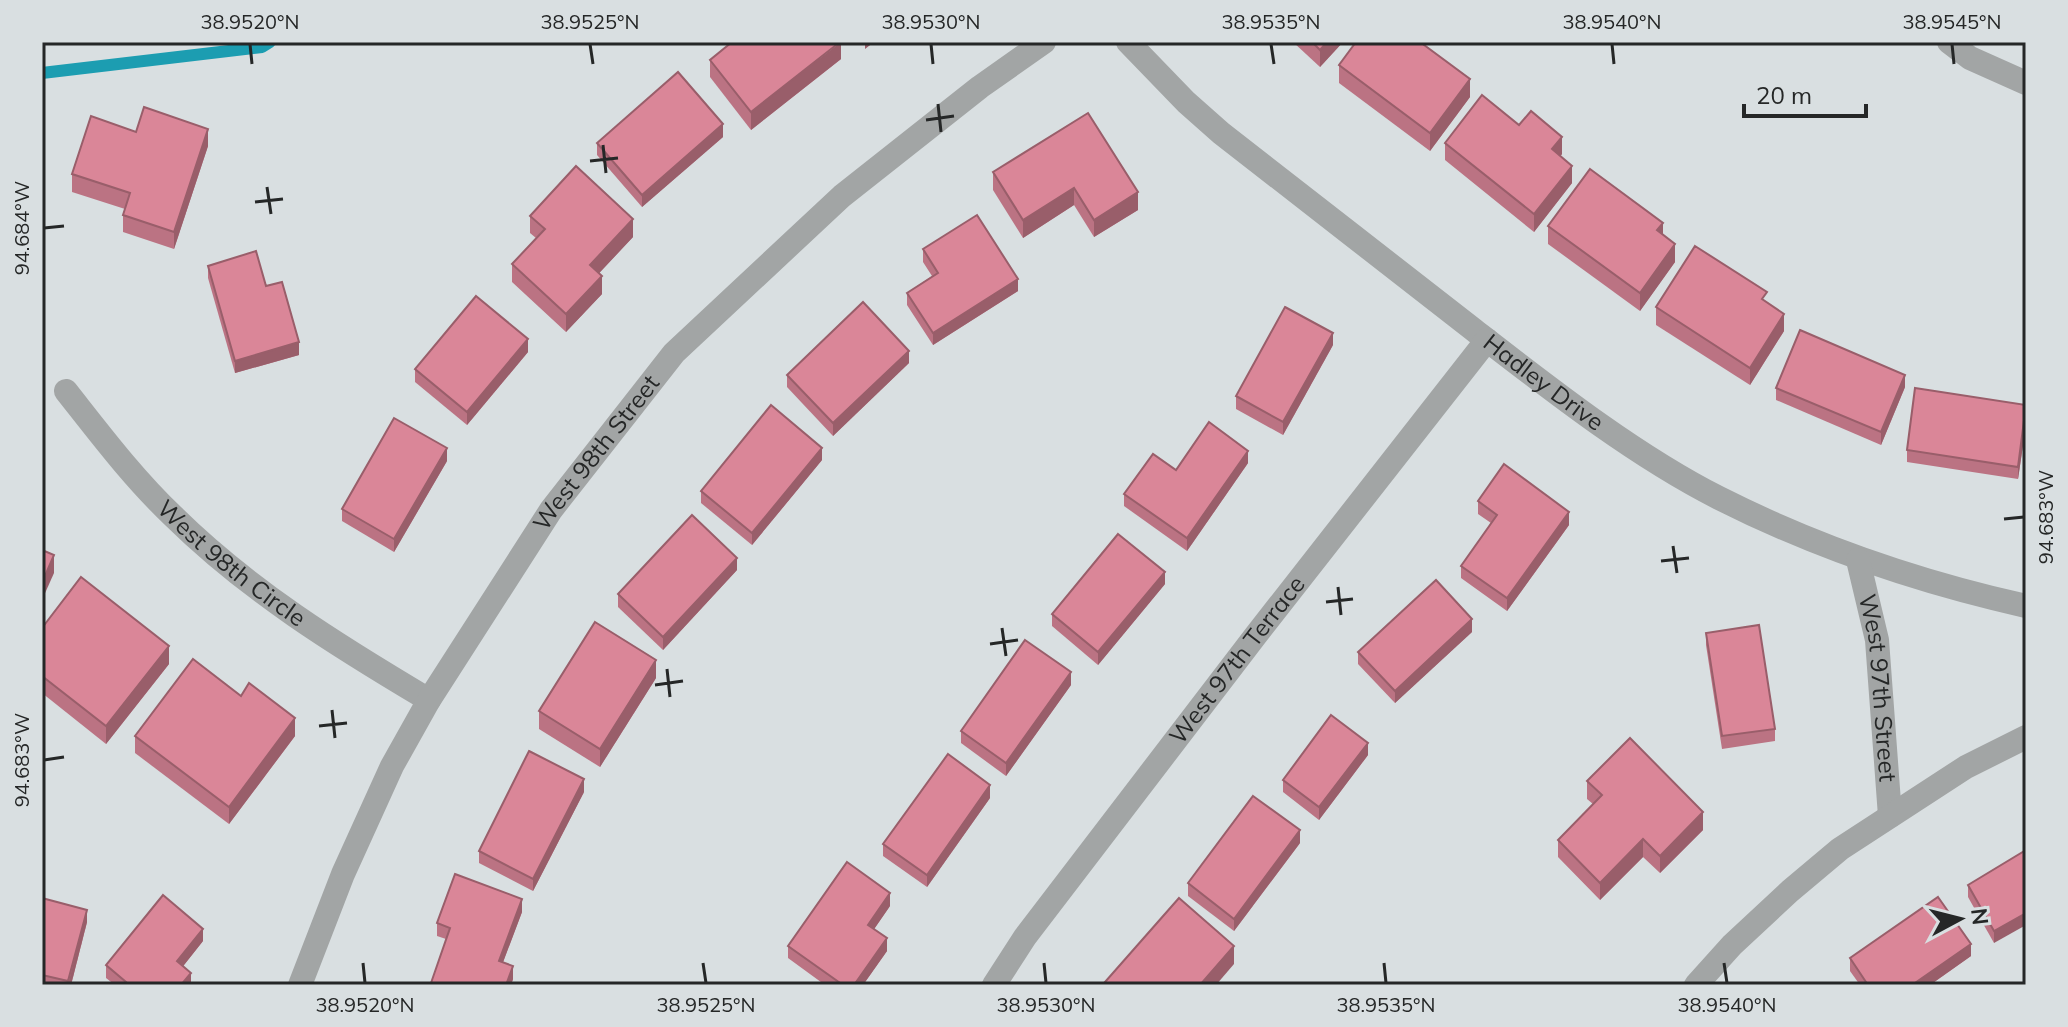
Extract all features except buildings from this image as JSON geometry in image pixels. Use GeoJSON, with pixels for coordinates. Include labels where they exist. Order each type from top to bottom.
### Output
{"type":"FeatureCollection","features":[{"type":"Feature","properties":{"kind":"street","name":"West 98th Street"},"geometry":{"type":"LineString","coordinates":[[300,985],[343,874],[392,766],[429,700],[551,510],[674,353],[842,196],[980,87],[1044,42]]}},
{"type":"Feature","properties":{"kind":"street","name":"Hadley Drive"},"geometry":{"type":"LineString","coordinates":[[1128,42],[1221,133],[1544,383],[1671,470],[1718,497],[1858,560],[2026,606]]}},
{"type":"Feature","properties":{"kind":"street"},"geometry":{"type":"LineString","coordinates":[[1949,42],[1970,58],[2026,83]]}},
{"type":"Feature","properties":{"kind":"street","name":"West 97th Terrace"},"geometry":{"type":"LineString","coordinates":[[994,985],[1034,924],[1487,340]]}},
{"type":"Feature","properties":{"kind":"street","name":"West 98th Circle"},"geometry":{"type":"LineString","coordinates":[[66,391],[125,465],[173,516],[256,589],[325,638],[429,700]]}},
{"type":"Feature","properties":{"kind":"street","name":"West 97th Street"},"geometry":{"type":"LineString","coordinates":[[1858,560],[1877,640],[1890,816]]}},
{"type":"Feature","properties":{"kind":"street","name":"West 97th Street"},"geometry":{"type":"LineString","coordinates":[[1696,985],[1732,945],[1840,849],[1966,767],[2026,737]]}},
{"type":"Feature","properties":{"kind":"waterway"},"geometry":{"type":"LineString","coordinates":[[42,73],[262,47],[270,42]]}}]}
